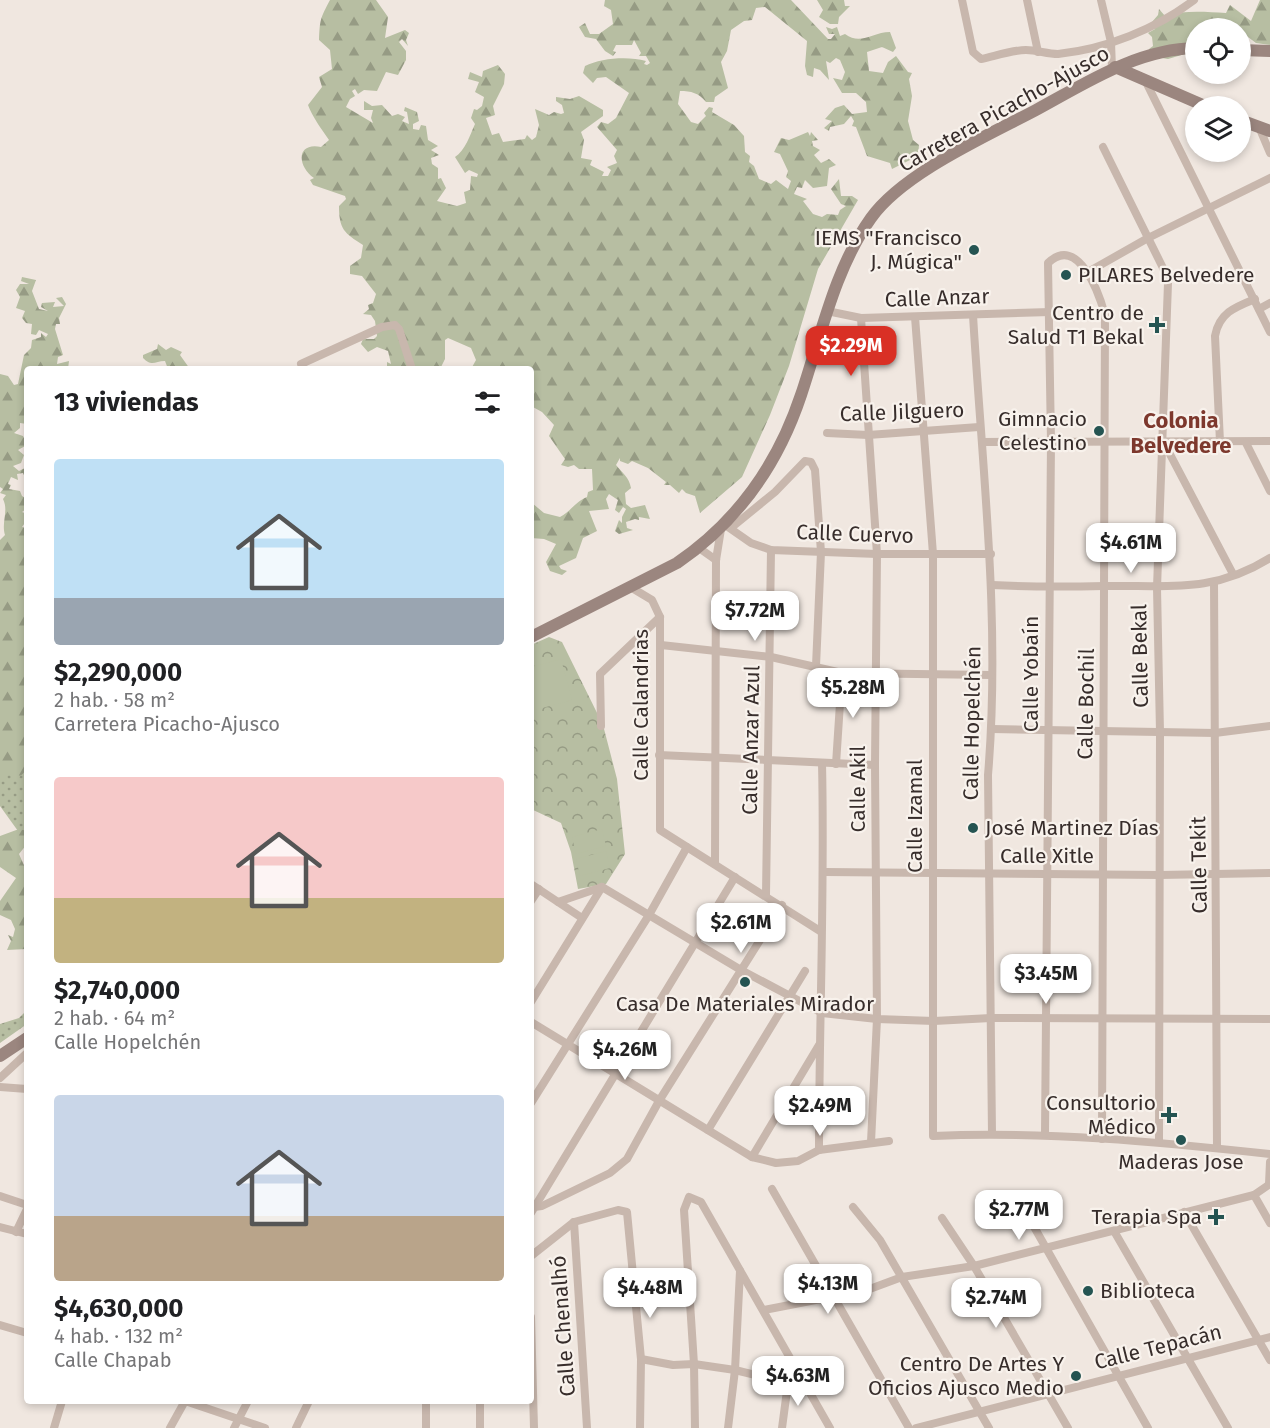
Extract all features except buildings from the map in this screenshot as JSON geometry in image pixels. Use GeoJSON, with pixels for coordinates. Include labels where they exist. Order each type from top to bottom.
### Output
{"type":"FeatureCollection","features":[{"type":"Feature","properties":{"kind":"main road","name":"Carretera Picacho-Ajusco"},"geometry":{"type":"LineString","coordinates":[[534,636],[632,588],[699,548],[725,527],[753,491],[786,434],[827,311],[848,260],[871,218],[892,195],[915,177],[964,148],[1114,68],[1153,55],[1185,50]]}},
{"type":"Feature","properties":{"kind":"main road"},"geometry":{"type":"LineString","coordinates":[[1251,50],[1270,51]]}},
{"type":"Feature","properties":{"kind":"main road"},"geometry":{"type":"LineString","coordinates":[[1114,68],[1185,97]]}},
{"type":"Feature","properties":{"kind":"main road"},"geometry":{"type":"LineString","coordinates":[[0,1056],[24,1040]]}},
{"type":"Feature","properties":{"kind":"street"},"geometry":{"type":"LineString","coordinates":[[962,0],[973,52],[981,58],[1027,50],[1058,54],[1111,42],[1143,32],[1174,16],[1194,0]]}},
{"type":"Feature","properties":{"kind":"street"},"geometry":{"type":"LineString","coordinates":[[1026,0],[1038,52]]}},
{"type":"Feature","properties":{"kind":"street"},"geometry":{"type":"LineString","coordinates":[[1101,0],[1111,42],[1114,68]]}},
{"type":"Feature","properties":{"kind":"street"},"geometry":{"type":"LineString","coordinates":[[1145,80],[1270,332]]}},
{"type":"Feature","properties":{"kind":"street"},"geometry":{"type":"LineString","coordinates":[[1265,129],[1270,153]]}},
{"type":"Feature","properties":{"kind":"street","name":"Calle Bekal"},"geometry":{"type":"LineString","coordinates":[[1103,147],[1168,283],[1157,588],[1160,732],[1159,1142]]}},
{"type":"Feature","properties":{"kind":"street"},"geometry":{"type":"LineString","coordinates":[[1088,272],[1148,238],[1270,178]]}},
{"type":"Feature","properties":{"kind":"street","name":"Calle Yobaín"},"geometry":{"type":"LineString","coordinates":[[1045,1134],[1051,442],[1048,262],[1053,257],[1068,256],[1079,262],[1088,272]]}},
{"type":"Feature","properties":{"kind":"street","name":"Calle Bochil"},"geometry":{"type":"LineString","coordinates":[[1088,272],[1100,297],[1105,315],[1102,1139]]}},
{"type":"Feature","properties":{"kind":"street"},"geometry":{"type":"LineString","coordinates":[[1220,442],[1215,336],[1217,325],[1222,316],[1255,299]]}},
{"type":"Feature","properties":{"kind":"street"},"geometry":{"type":"LineString","coordinates":[[1259,309],[1270,303]]}},
{"type":"Feature","properties":{"kind":"street","name":"Calle Anzar"},"geometry":{"type":"LineString","coordinates":[[827,311],[861,318],[1050,312]]}},
{"type":"Feature","properties":{"kind":"street","name":"Calle Hopelchén"},"geometry":{"type":"LineString","coordinates":[[973,315],[979,427],[992,585],[992,729],[988,775],[991,873],[992,1134]]}},
{"type":"Feature","properties":{"kind":"street","name":"Calle Izamal"},"geometry":{"type":"LineString","coordinates":[[915,317],[933,554],[933,1136],[992,1134]]}},
{"type":"Feature","properties":{"kind":"street","name":"Calle Akil"},"geometry":{"type":"LineString","coordinates":[[861,318],[867,435],[878,554],[875,765],[877,1019],[871,1142]]}},
{"type":"Feature","properties":{"kind":"street"},"geometry":{"type":"LineString","coordinates":[[301,364],[382,327],[395,325],[399,329],[411,366]]}},
{"type":"Feature","properties":{"kind":"street","name":"Calle Jilguero"},"geometry":{"type":"LineString","coordinates":[[827,433],[867,435],[979,427]]}},
{"type":"Feature","properties":{"kind":"street"},"geometry":{"type":"LineString","coordinates":[[1162,440],[1233,574]]}},
{"type":"Feature","properties":{"kind":"street"},"geometry":{"type":"LineString","coordinates":[[982,442],[1162,440],[1246,443],[1270,441]]}},
{"type":"Feature","properties":{"kind":"street"},"geometry":{"type":"LineString","coordinates":[[1246,443],[1270,491]]}},
{"type":"Feature","properties":{"kind":"street"},"geometry":{"type":"LineString","coordinates":[[715,864],[716,560],[725,527],[775,492],[805,461],[811,462],[815,470],[821,552],[816,666]]}},
{"type":"Feature","properties":{"kind":"street","name":"Calle Cuervo"},"geometry":{"type":"LineString","coordinates":[[725,527],[751,543],[771,550],[878,554],[991,554]]}},
{"type":"Feature","properties":{"kind":"street"},"geometry":{"type":"LineString","coordinates":[[699,548],[716,560]]}},
{"type":"Feature","properties":{"kind":"street","name":"Calle Anzar Azul"},"geometry":{"type":"LineString","coordinates":[[766,895],[771,550]]}},
{"type":"Feature","properties":{"kind":"street"},"geometry":{"type":"LineString","coordinates":[[992,585],[1048,588],[1199,587],[1270,558]]}},
{"type":"Feature","properties":{"kind":"street","name":"Calle Tekit"},"geometry":{"type":"LineString","coordinates":[[1214,582],[1217,1148]]}},
{"type":"Feature","properties":{"kind":"street","name":"Calle Calandrias"},"geometry":{"type":"LineString","coordinates":[[632,588],[652,600],[660,617],[658,825],[663,834],[687,847]]}},
{"type":"Feature","properties":{"kind":"street"},"geometry":{"type":"LineString","coordinates":[[601,726],[600,674],[660,617]]}},
{"type":"Feature","properties":{"kind":"street"},"geometry":{"type":"LineString","coordinates":[[661,645],[771,657],[843,673],[991,675]]}},
{"type":"Feature","properties":{"kind":"street"},"geometry":{"type":"LineString","coordinates":[[836,764],[843,673]]}},
{"type":"Feature","properties":{"kind":"street"},"geometry":{"type":"LineString","coordinates":[[992,729],[1215,732],[1270,726]]}},
{"type":"Feature","properties":{"kind":"street"},"geometry":{"type":"LineString","coordinates":[[659,755],[875,765]]}},
{"type":"Feature","properties":{"kind":"street"},"geometry":{"type":"LineString","coordinates":[[819,1150],[819,1044],[822,1013],[820,931],[825,872],[822,763]]}},
{"type":"Feature","properties":{"kind":"street"},"geometry":{"type":"LineString","coordinates":[[534,1098],[649,915],[687,847],[820,931]]}},
{"type":"Feature","properties":{"kind":"street","name":"Calle Xitle"},"geometry":{"type":"LineString","coordinates":[[825,872],[1160,875],[1270,873]]}},
{"type":"Feature","properties":{"kind":"street"},"geometry":{"type":"LineString","coordinates":[[534,1207],[735,877]]}},
{"type":"Feature","properties":{"kind":"street"},"geometry":{"type":"LineString","coordinates":[[535,887],[582,918]]}},
{"type":"Feature","properties":{"kind":"street"},"geometry":{"type":"LineString","coordinates":[[534,997],[602,887]]}},
{"type":"Feature","properties":{"kind":"street"},"geometry":{"type":"LineString","coordinates":[[558,902],[602,887],[741,970],[822,1013],[877,1019],[934,1021],[991,1018],[1270,1019]]}},
{"type":"Feature","properties":{"kind":"street"},"geometry":{"type":"LineString","coordinates":[[534,1209],[610,1173],[627,1159],[659,1101],[782,905]]}},
{"type":"Feature","properties":{"kind":"street"},"geometry":{"type":"LineString","coordinates":[[708,1130],[805,971]]}},
{"type":"Feature","properties":{"kind":"street"},"geometry":{"type":"LineString","coordinates":[[534,1024],[752,1157],[776,1163],[798,1161],[819,1150],[889,1141]]}},
{"type":"Feature","properties":{"kind":"street"},"geometry":{"type":"LineString","coordinates":[[752,1157],[819,1044]]}},
{"type":"Feature","properties":{"kind":"street"},"geometry":{"type":"LineString","coordinates":[[0,1078],[24,1056]]}},
{"type":"Feature","properties":{"kind":"street"},"geometry":{"type":"LineString","coordinates":[[0,1087],[24,1089]]}},
{"type":"Feature","properties":{"kind":"street"},"geometry":{"type":"LineString","coordinates":[[992,1134],[1045,1134],[1159,1142],[1270,1154]]}},
{"type":"Feature","properties":{"kind":"street"},"geometry":{"type":"LineString","coordinates":[[764,1310],[867,1290],[902,1277],[974,1266],[1254,1195],[1269,1184],[1270,1162]]}},
{"type":"Feature","properties":{"kind":"street"},"geometry":{"type":"LineString","coordinates":[[772,1189],[909,1428]]}},
{"type":"Feature","properties":{"kind":"street"},"geometry":{"type":"LineString","coordinates":[[1254,1195],[1270,1222]]}},
{"type":"Feature","properties":{"kind":"street"},"geometry":{"type":"LineString","coordinates":[[0,1196],[24,1206]]}},
{"type":"Feature","properties":{"kind":"street"},"geometry":{"type":"LineString","coordinates":[[695,1428],[694,1364],[684,1210],[688,1197],[701,1202],[830,1428]]}},
{"type":"Feature","properties":{"kind":"street"},"geometry":{"type":"LineString","coordinates":[[853,1207],[880,1240],[989,1428]]}},
{"type":"Feature","properties":{"kind":"street"},"geometry":{"type":"LineString","coordinates":[[534,1254],[574,1222],[618,1210],[627,1212],[641,1359],[640,1428]]}},
{"type":"Feature","properties":{"kind":"street"},"geometry":{"type":"LineString","coordinates":[[1184,1212],[1270,1360]]}},
{"type":"Feature","properties":{"kind":"street"},"geometry":{"type":"LineString","coordinates":[[16,1232],[24,1214]]}},
{"type":"Feature","properties":{"kind":"street"},"geometry":{"type":"LineString","coordinates":[[942,1218],[974,1266],[1068,1428]]}},
{"type":"Feature","properties":{"kind":"street","name":"Calle Chenalhó"},"geometry":{"type":"LineString","coordinates":[[574,1222],[587,1428]]}},
{"type":"Feature","properties":{"kind":"street"},"geometry":{"type":"LineString","coordinates":[[1033,1225],[1148,1428]]}},
{"type":"Feature","properties":{"kind":"street"},"geometry":{"type":"LineString","coordinates":[[0,1227],[24,1233]]}},
{"type":"Feature","properties":{"kind":"street"},"geometry":{"type":"LineString","coordinates":[[1114,1231],[1228,1428]]}},
{"type":"Feature","properties":{"kind":"street"},"geometry":{"type":"LineString","coordinates":[[728,1428],[735,1370],[740,1271]]}},
{"type":"Feature","properties":{"kind":"street"},"geometry":{"type":"LineString","coordinates":[[0,1325],[24,1332]]}},
{"type":"Feature","properties":{"kind":"street","name":"Calle Tepacán"},"geometry":{"type":"LineString","coordinates":[[915,1428],[1270,1337]]}},
{"type":"Feature","properties":{"kind":"street"},"geometry":{"type":"LineString","coordinates":[[641,1359],[673,1365],[694,1364],[735,1370],[788,1383],[802,1378]]}},
{"type":"Feature","properties":{"kind":"street"},"geometry":{"type":"LineString","coordinates":[[782,1428],[788,1383]]}},
{"type":"Feature","properties":{"kind":"street"},"geometry":{"type":"LineString","coordinates":[[54,1428],[61,1404]]}},
{"type":"Feature","properties":{"kind":"street"},"geometry":{"type":"LineString","coordinates":[[170,1428],[183,1404]]}},
{"type":"Feature","properties":{"kind":"street"},"geometry":{"type":"LineString","coordinates":[[194,1404],[265,1428]]}},
{"type":"Feature","properties":{"kind":"street"},"geometry":{"type":"LineString","coordinates":[[234,1428],[246,1404]]}},
{"type":"Feature","properties":{"kind":"street"},"geometry":{"type":"LineString","coordinates":[[296,1428],[308,1404]]}},
{"type":"Feature","properties":{"kind":"street"},"geometry":{"type":"LineString","coordinates":[[426,1404],[426,1428]]}},
{"type":"Feature","properties":{"kind":"street"},"geometry":{"type":"LineString","coordinates":[[480,1404],[480,1428]]}},
{"type":"Feature","properties":{"kind":"street"},"geometry":{"type":"LineString","coordinates":[[533,1404],[534,1428]]}},
{"type":"Feature","properties":{"kind":"green space"},"geometry":{"type":"Polygon","coordinates":[[[330,0],[376,0],[388,17],[385,38],[405,30],[409,33],[406,40],[408,46],[402,39],[399,42],[406,51],[406,60],[398,75],[386,72],[377,91],[364,90],[358,94],[355,89],[352,91],[355,96],[350,99],[346,107],[373,123],[371,118],[373,110],[364,110],[364,101],[372,106],[382,105],[392,116],[398,114],[405,117],[402,121],[409,124],[407,112],[404,111],[405,107],[417,112],[419,121],[413,124],[413,129],[419,130],[421,125],[426,126],[428,140],[438,146],[431,150],[439,155],[431,158],[432,164],[438,168],[438,179],[441,178],[446,188],[437,201],[457,206],[466,203],[464,192],[470,190],[471,176],[477,177],[478,174],[469,170],[465,173],[455,157],[467,142],[475,124],[471,118],[474,109],[477,110],[482,106],[484,97],[475,92],[479,82],[468,79],[470,72],[482,77],[483,71],[498,65],[505,74],[504,84],[493,106],[495,115],[486,118],[492,135],[499,133],[503,142],[525,139],[527,135],[532,140],[536,137],[539,125],[535,109],[549,115],[554,112],[561,114],[564,113],[562,105],[556,101],[556,97],[570,99],[579,96],[603,110],[603,116],[581,132],[584,140],[581,158],[592,160],[590,165],[604,172],[602,176],[608,176],[611,170],[607,167],[617,163],[614,156],[617,150],[597,127],[601,122],[608,124],[616,118],[629,93],[606,77],[597,78],[593,83],[583,73],[585,66],[615,59],[639,59],[646,61],[644,64],[650,63],[646,56],[639,56],[641,53],[634,40],[632,45],[616,45],[613,51],[616,52],[613,56],[605,51],[596,39],[585,37],[579,27],[585,23],[590,34],[599,34],[613,24],[611,10],[604,6],[605,0],[791,0],[828,39],[835,34],[829,34],[826,27],[832,29],[837,27],[840,36],[845,34],[856,39],[890,32],[896,48],[893,52],[882,47],[867,52],[869,71],[883,73],[888,62],[896,56],[908,72],[912,73],[909,79],[912,96],[908,121],[913,140],[919,145],[918,156],[892,169],[890,163],[867,156],[856,127],[852,126],[854,121],[851,116],[844,124],[830,127],[829,131],[824,128],[832,121],[825,119],[835,108],[844,105],[852,114],[867,112],[866,102],[856,93],[842,93],[833,78],[842,80],[845,72],[840,60],[836,58],[830,63],[826,61],[829,80],[820,70],[814,68],[813,77],[807,75],[805,66],[807,41],[765,7],[756,8],[752,20],[744,21],[731,30],[727,51],[721,62],[728,88],[715,97],[714,102],[706,102],[695,93],[680,91],[678,104],[691,122],[698,124],[706,116],[704,113],[709,107],[713,108],[712,112],[734,125],[744,136],[745,152],[750,156],[749,162],[754,166],[759,179],[771,184],[776,180],[788,189],[791,181],[786,177],[788,171],[780,154],[774,152],[781,138],[789,140],[808,132],[810,136],[811,132],[818,140],[812,141],[813,146],[820,150],[814,155],[821,163],[829,159],[836,165],[829,168],[827,186],[813,188],[805,180],[802,188],[797,187],[794,194],[807,199],[803,201],[813,214],[822,217],[827,214],[838,215],[840,210],[846,206],[841,204],[831,189],[839,179],[841,196],[852,196],[858,200],[818,269],[789,366],[742,477],[700,513],[695,496],[682,489],[679,493],[670,485],[664,485],[666,482],[648,468],[632,461],[628,464],[620,461],[620,458],[616,465],[627,478],[631,488],[625,493],[626,504],[631,508],[645,505],[650,519],[639,517],[639,520],[626,522],[627,528],[633,530],[619,534],[615,531],[619,520],[622,523],[626,509],[623,507],[619,513],[615,510],[618,500],[609,494],[606,499],[609,509],[589,511],[597,531],[583,538],[576,558],[559,566],[567,571],[562,575],[550,571],[546,562],[556,544],[534,538],[534,505],[544,513],[560,517],[593,490],[592,469],[561,465],[565,459],[549,436],[554,425],[542,412],[534,408],[534,366],[473,366],[476,360],[471,348],[448,338],[445,340],[445,359],[442,366],[387,366],[387,362],[391,364],[388,351],[377,347],[368,352],[361,344],[363,339],[374,339],[377,336],[375,321],[371,315],[363,314],[369,309],[368,305],[373,303],[376,294],[362,276],[350,274],[350,266],[361,258],[363,245],[344,230],[340,220],[339,206],[346,199],[345,196],[313,185],[310,180],[314,178],[302,162],[303,151],[313,146],[321,147],[329,140],[308,105],[322,87],[319,77],[332,69],[330,50],[319,40],[324,11],[330,0]]]}},
{"type":"Feature","properties":{"kind":"green space"},"geometry":{"type":"Polygon","coordinates":[[[817,0],[844,0],[845,6],[850,6],[839,17],[838,24],[830,24],[819,17],[823,10],[817,0]]]}},
{"type":"Feature","properties":{"kind":"green space"},"geometry":{"type":"Polygon","coordinates":[[[1260,0],[1270,0],[1270,45],[1256,43],[1251,39],[1251,21],[1260,0]]]}},
{"type":"Feature","properties":{"kind":"green space"},"geometry":{"type":"Polygon","coordinates":[[[1230,5],[1247,18],[1185,18],[1185,54],[1168,59],[1150,56],[1149,49],[1153,46],[1152,37],[1148,33],[1155,29],[1152,22],[1158,15],[1159,9],[1165,16],[1187,12],[1226,13],[1230,5]]]}},
{"type":"Feature","properties":{"kind":"green space"},"geometry":{"type":"Polygon","coordinates":[[[22,277],[36,280],[32,291],[39,309],[48,311],[41,307],[42,303],[55,302],[53,307],[64,306],[56,298],[62,297],[66,304],[59,318],[60,324],[56,324],[55,329],[63,355],[58,357],[57,364],[69,361],[68,366],[24,366],[24,424],[20,423],[20,428],[14,433],[23,436],[24,447],[18,450],[24,455],[21,463],[13,466],[19,471],[24,468],[24,475],[23,473],[17,474],[18,480],[11,477],[8,484],[11,485],[9,489],[20,491],[24,497],[22,512],[24,513],[24,524],[22,527],[24,528],[24,773],[18,778],[16,774],[1,774],[0,780],[0,540],[5,535],[3,499],[6,495],[0,493],[3,489],[0,487],[0,374],[8,376],[14,385],[18,384],[24,355],[31,348],[32,340],[41,337],[41,333],[46,337],[48,334],[39,330],[36,335],[31,334],[32,324],[26,323],[22,318],[25,311],[16,308],[20,297],[16,290],[20,284],[29,284],[21,281],[22,277]]]}},
{"type":"Feature","properties":{"kind":"green space"},"geometry":{"type":"Polygon","coordinates":[[[158,344],[166,350],[171,347],[182,352],[180,355],[188,366],[167,366],[165,361],[151,363],[143,358],[143,355],[157,349],[158,344]]]}},
{"type":"Feature","properties":{"kind":"green space"},"geometry":{"type":"Polygon","coordinates":[[[549,637],[562,642],[603,725],[617,779],[625,854],[606,884],[578,889],[571,852],[561,823],[534,810],[534,644],[549,637]]]}},
{"type":"Feature","properties":{"kind":"green space"},"geometry":{"type":"Polygon","coordinates":[[[561,659],[572,700],[534,710],[534,666],[561,659]]]}},
{"type":"Feature","properties":{"kind":"green space"},"geometry":{"type":"Polygon","coordinates":[[[0,759],[18,773],[24,773],[24,843],[0,806],[0,759]]]}},
{"type":"Feature","properties":{"kind":"green space"},"geometry":{"type":"Polygon","coordinates":[[[19,829],[24,830],[24,848],[19,854],[24,865],[24,949],[7,950],[11,941],[8,935],[13,937],[15,929],[11,920],[0,915],[0,901],[16,878],[0,867],[0,836],[19,829]]]}},
{"type":"Feature","properties":{"kind":"green space"},"geometry":{"type":"Polygon","coordinates":[[[602,829],[606,846],[576,854],[572,837],[602,829]]]}},
{"type":"Feature","properties":{"kind":"green space"},"geometry":{"type":"Polygon","coordinates":[[[606,851],[610,868],[580,876],[576,859],[606,851]]]}},
{"type":"Feature","properties":{"kind":"green space"},"geometry":{"type":"Polygon","coordinates":[[[24,1013],[24,1026],[0,1043],[0,1024],[19,1018],[24,1013]]]}},
{"type":"Feature","properties":{"kind":"place","name":"IEMS \"Francisco J. Múgica\""},"geometry":{"type":"Point","coordinates":[974,250]}},
{"type":"Feature","properties":{"kind":"place","name":"PILARES Belvedere"},"geometry":{"type":"Point","coordinates":[1066,275]}},
{"type":"Feature","properties":{"kind":"place","name":"Centro de Salud T1 Bekal"},"geometry":{"type":"Point","coordinates":[1157,325]}},
{"type":"Feature","properties":{"kind":"place","name":"Gimnacio Celestino"},"geometry":{"type":"Point","coordinates":[1099,431]}},
{"type":"Feature","properties":{"kind":"place","name":"José Martinez Días"},"geometry":{"type":"Point","coordinates":[973,828]}},
{"type":"Feature","properties":{"kind":"place","name":"Casa De Materiales Mirador"},"geometry":{"type":"Point","coordinates":[745,982]}},
{"type":"Feature","properties":{"kind":"place","name":"Consultorio Médico"},"geometry":{"type":"Point","coordinates":[1169,1115]}},
{"type":"Feature","properties":{"kind":"place","name":"Maderas Jose"},"geometry":{"type":"Point","coordinates":[1181,1140]}},
{"type":"Feature","properties":{"kind":"place","name":"Terapia Spa"},"geometry":{"type":"Point","coordinates":[1216,1217]}},
{"type":"Feature","properties":{"kind":"place","name":"Biblioteca"},"geometry":{"type":"Point","coordinates":[1088,1291]}},
{"type":"Feature","properties":{"kind":"place","name":"Centro De Artes Y Oficios Ajusco Medio"},"geometry":{"type":"Point","coordinates":[1076,1376]}},
{"type":"Feature","properties":{"kind":"district","name":"Colonia Belvedere"},"geometry":{"type":"Point","coordinates":[1181,432]}}]}
